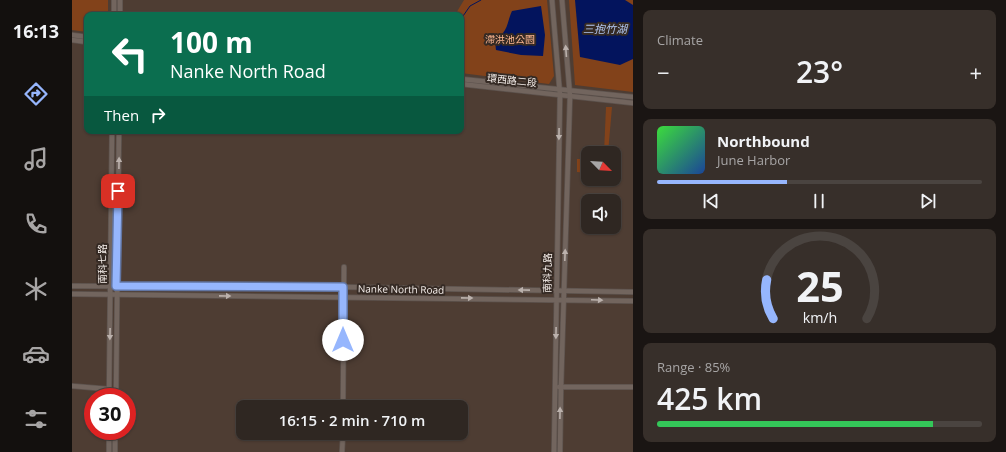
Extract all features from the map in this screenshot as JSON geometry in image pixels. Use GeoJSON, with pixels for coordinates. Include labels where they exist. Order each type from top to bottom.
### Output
{"type":"FeatureCollection","features":[{"type":"Feature","properties":{"kind":"street"},"geometry":{"type":"LineString","coordinates":[[114,0],[114,12]]}},
{"type":"Feature","properties":{"kind":"street"},"geometry":{"type":"LineString","coordinates":[[120,0],[120,12]]}},
{"type":"Feature","properties":{"kind":"street"},"geometry":{"type":"LineString","coordinates":[[552,0],[560,89]]}},
{"type":"Feature","properties":{"kind":"street"},"geometry":{"type":"LineString","coordinates":[[562,0],[569,90],[633,97]]}},
{"type":"Feature","properties":{"kind":"street"},"geometry":{"type":"LineString","coordinates":[[72,35],[84,37]]}},
{"type":"Feature","properties":{"kind":"street"},"geometry":{"type":"LineString","coordinates":[[72,40],[84,42]]}},
{"type":"Feature","properties":{"kind":"street","name":"環西路二段"},"geometry":{"type":"LineString","coordinates":[[464,79],[569,90]]}},
{"type":"Feature","properties":{"kind":"street","name":"環西路二段"},"geometry":{"type":"LineString","coordinates":[[464,84],[570,96]]}},
{"type":"Feature","properties":{"kind":"street","name":"南科九路"},"geometry":{"type":"LineString","coordinates":[[560,89],[556,291],[560,452]]}},
{"type":"Feature","properties":{"kind":"street","name":"南科九路"},"geometry":{"type":"LineString","coordinates":[[554,452],[564,291],[569,90]]}},
{"type":"Feature","properties":{"kind":"street"},"geometry":{"type":"LineString","coordinates":[[570,96],[633,103]]}},
{"type":"Feature","properties":{"kind":"street","name":"南科七路"},"geometry":{"type":"LineString","coordinates":[[112,134],[111,286],[114,295],[116,388]]}},
{"type":"Feature","properties":{"kind":"street","name":"南科七路"},"geometry":{"type":"LineString","coordinates":[[108,388],[114,295],[116,286],[119,134]]}},
{"type":"Feature","properties":{"kind":"street"},"geometry":{"type":"LineString","coordinates":[[343,400],[344,267]]}},
{"type":"Feature","properties":{"kind":"street","name":"Nanke North Road"},"geometry":{"type":"LineString","coordinates":[[72,286],[343,287],[633,292]]}},
{"type":"Feature","properties":{"kind":"street","name":"Nanke North Road"},"geometry":{"type":"LineString","coordinates":[[72,294],[633,301]]}},
{"type":"Feature","properties":{"kind":"street"},"geometry":{"type":"LineString","coordinates":[[72,386],[96,388]]}},
{"type":"Feature","properties":{"kind":"street"},"geometry":{"type":"LineString","coordinates":[[558,387],[633,387]]}},
{"type":"Feature","properties":{"kind":"street"},"geometry":{"type":"LineString","coordinates":[[109,440],[110,452]]}},
{"type":"Feature","properties":{"kind":"street"},"geometry":{"type":"LineString","coordinates":[[115,440],[115,452]]}},
{"type":"Feature","properties":{"kind":"street"},"geometry":{"type":"LineString","coordinates":[[342,452],[343,440]]}},
{"type":"Feature","properties":{"kind":"shaded area"},"geometry":{"type":"Polygon","coordinates":[[[72,0],[633,0],[633,452],[72,452],[72,0]]]}},
{"type":"Feature","properties":{"kind":"green space"},"geometry":{"type":"Polygon","coordinates":[[[72,0],[108,0],[108,12],[84,12],[84,32],[72,30],[72,0]]]}},
{"type":"Feature","properties":{"kind":"green space","name":"滯洪池公園"},"geometry":{"type":"Polygon","coordinates":[[[464,0],[547,0],[554,76],[549,84],[464,73],[464,12],[457,12],[464,0]]]}},
{"type":"Feature","properties":{"kind":"green space","name":"三抱竹湖"},"geometry":{"type":"Polygon","coordinates":[[[569,0],[633,0],[633,92],[575,85],[569,0]]]}},
{"type":"Feature","properties":{"kind":"green space"},"geometry":{"type":"Polygon","coordinates":[[[606,107],[612,107],[609,146],[604,146],[606,107]]]}},
{"type":"Feature","properties":{"kind":"green space"},"geometry":{"type":"Polygon","coordinates":[[[577,159],[581,159],[581,172],[577,172],[577,159]]]}},
{"type":"Feature","properties":{"kind":"water","name":"三抱竹湖"},"geometry":{"type":"Polygon","coordinates":[[[575,0],[625,0],[633,5],[633,59],[620,65],[580,57],[575,0]]]}},
{"type":"Feature","properties":{"kind":"water"},"geometry":{"type":"Polygon","coordinates":[[[541,6],[545,35],[543,56],[521,55],[496,50],[496,40],[505,30],[512,11],[541,6]]]}},
{"type":"Feature","properties":{"kind":"waterway"},"geometry":{"type":"LineString","coordinates":[[464,15],[470,6],[481,0]]}},
{"type":"Feature","properties":{"kind":"route"},"geometry":{"type":"LineString","coordinates":[[118,191],[116,286],[343,287],[343,340]]}}]}
